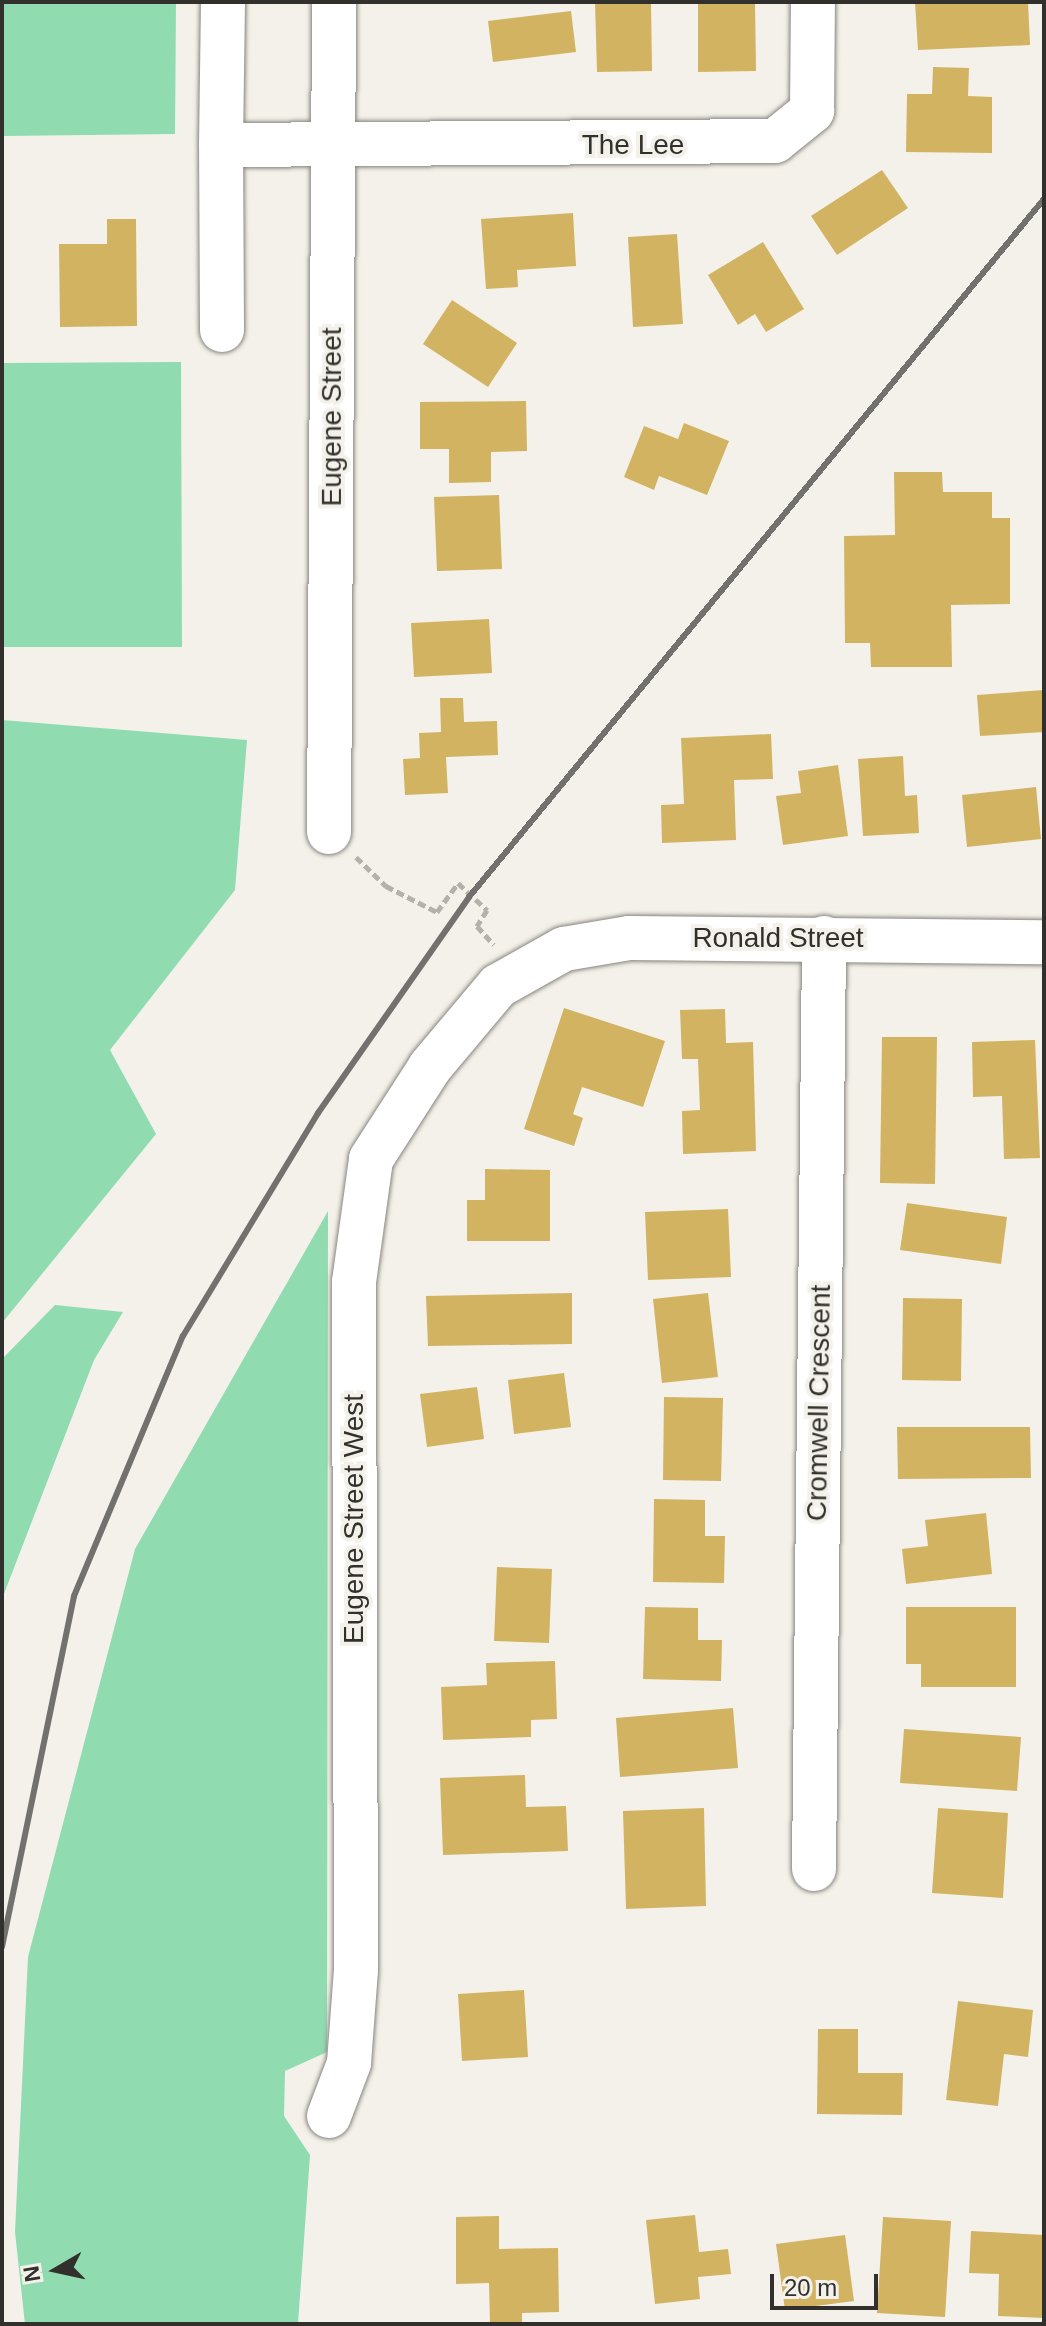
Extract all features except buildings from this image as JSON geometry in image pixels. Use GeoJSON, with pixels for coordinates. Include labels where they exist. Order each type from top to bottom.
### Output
{"type":"FeatureCollection","features":[{"type":"Feature","properties":{"kind":"street"},"geometry":{"type":"LineString","coordinates":[[222,330],[223,2]]}},
{"type":"Feature","properties":{"kind":"street","name":"Eugene Street"},"geometry":{"type":"LineString","coordinates":[[329,832],[334,2]]}},
{"type":"Feature","properties":{"kind":"street","name":"The Lee"},"geometry":{"type":"LineString","coordinates":[[334,144],[775,141],[812,111],[813,2]]}},
{"type":"Feature","properties":{"kind":"street"},"geometry":{"type":"LineString","coordinates":[[221,145],[334,144]]}},
{"type":"Feature","properties":{"kind":"street","name":"Ronald Street"},"geometry":{"type":"LineString","coordinates":[[518,972],[564,949],[629,938],[1044,942]]}},
{"type":"Feature","properties":{"kind":"street","name":"Cromwell Crescent"},"geometry":{"type":"LineString","coordinates":[[814,1869],[824,938]]}},
{"type":"Feature","properties":{"kind":"street","name":"Eugene Street West"},"geometry":{"type":"LineString","coordinates":[[329,2116],[349,2063],[356,1970],[354,1282],[371,1159],[430,1067],[498,986],[518,972]]}},
{"type":"Feature","properties":{"kind":"path"},"geometry":{"type":"LineString","coordinates":[[329,832],[386,886],[437,912],[458,883],[487,910],[477,926],[518,972]]}},
{"type":"Feature","properties":{"kind":"green space"},"geometry":{"type":"Polygon","coordinates":[[[2,2],[176,2],[175,134],[2,136],[2,2]]]}},
{"type":"Feature","properties":{"kind":"green space"},"geometry":{"type":"Polygon","coordinates":[[[181,362],[182,647],[2,647],[2,363],[181,362]]]}},
{"type":"Feature","properties":{"kind":"green space"},"geometry":{"type":"Polygon","coordinates":[[[2,720],[247,740],[235,890],[110,1050],[156,1134],[2,1323],[2,720]]]}},
{"type":"Feature","properties":{"kind":"green space"},"geometry":{"type":"Polygon","coordinates":[[[328,1211],[327,2052],[285,2071],[284,2116],[310,2155],[298,2324],[25,2324],[15,2232],[28,1957],[135,1549],[328,1211]]]}},
{"type":"Feature","properties":{"kind":"green space"},"geometry":{"type":"Polygon","coordinates":[[[55,1305],[123,1312],[94,1360],[2,1599],[2,1359],[55,1305]]]}},
{"type":"Feature","properties":{"kind":"railway"},"geometry":{"type":"LineString","coordinates":[[2,1947],[74,1596],[183,1336],[318,1113],[469,897],[1044,199]]}}]}
